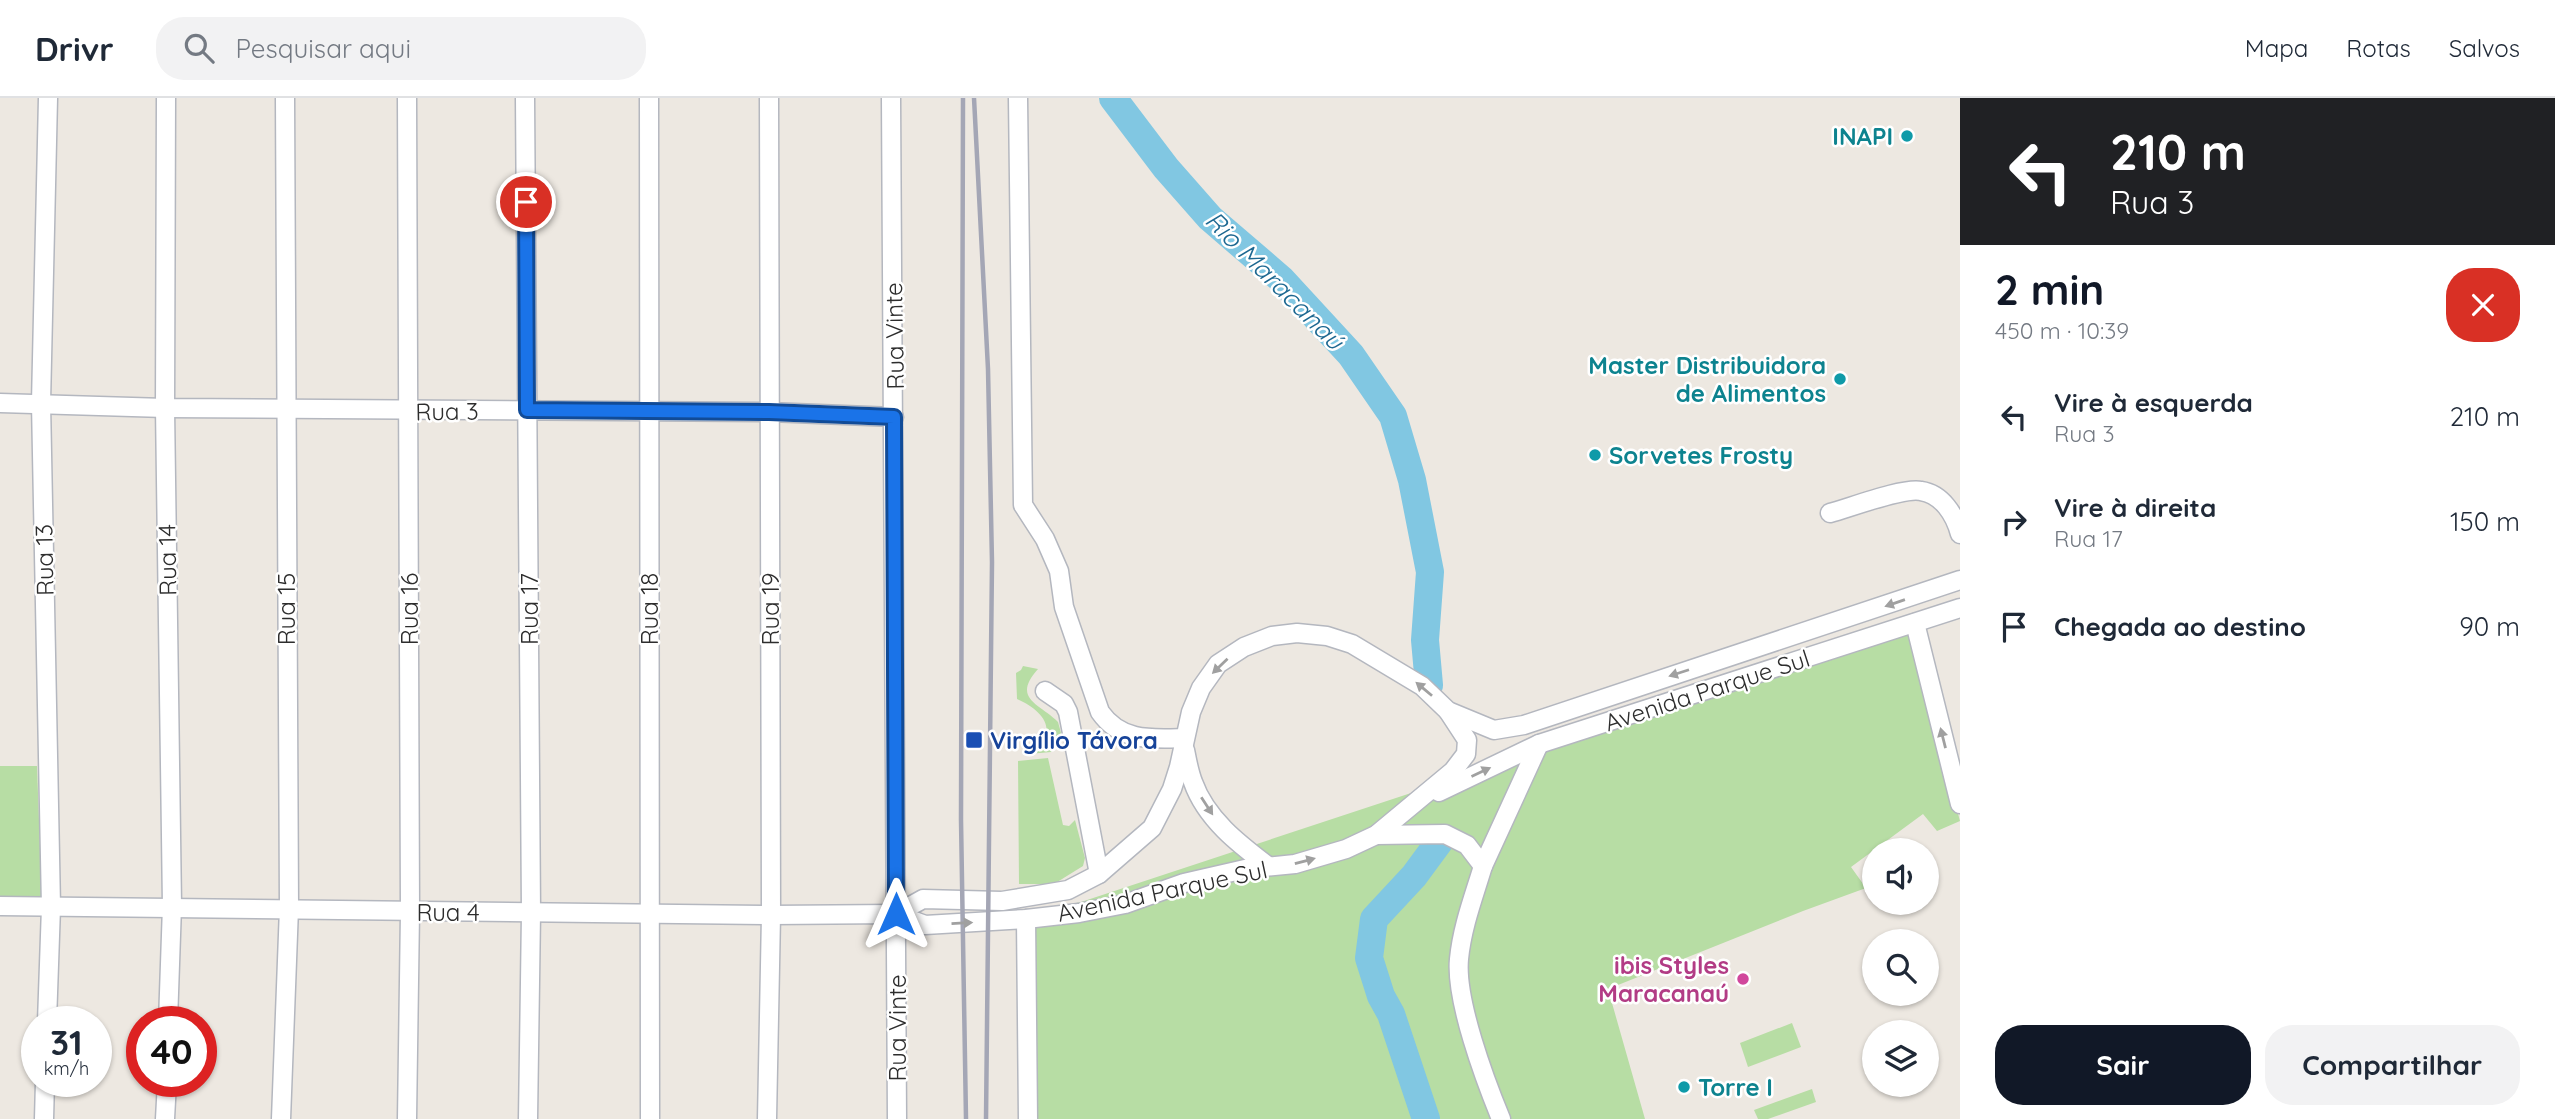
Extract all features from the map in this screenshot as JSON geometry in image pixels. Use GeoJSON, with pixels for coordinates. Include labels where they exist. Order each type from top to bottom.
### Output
{"type":"FeatureCollection","features":[{"type":"Feature","properties":{"kind":"street","name":"Rua 13"},"geometry":{"type":"LineString","coordinates":[[48,98],[41,403],[51,907],[48,1006]]}},
{"type":"Feature","properties":{"kind":"street","name":"Rua 14"},"geometry":{"type":"LineString","coordinates":[[166,98],[164,408],[172,906],[169,1006]]}},
{"type":"Feature","properties":{"kind":"street","name":"Rua 15"},"geometry":{"type":"LineString","coordinates":[[281,1119],[289,908],[285,98]]}},
{"type":"Feature","properties":{"kind":"street","name":"Rua 16"},"geometry":{"type":"LineString","coordinates":[[407,98],[410,912],[407,1119]]}},
{"type":"Feature","properties":{"kind":"street","name":"Rua 17"},"geometry":{"type":"LineString","coordinates":[[525,98],[531,913],[527,1119]]}},
{"type":"Feature","properties":{"kind":"street","name":"Rua 18"},"geometry":{"type":"LineString","coordinates":[[649,98],[650,1119]]}},
{"type":"Feature","properties":{"kind":"street","name":"Rua 19"},"geometry":{"type":"LineString","coordinates":[[767,1119],[771,915],[769,98]]}},
{"type":"Feature","properties":{"kind":"street","name":"Rua Vinte"},"geometry":{"type":"LineString","coordinates":[[891,98],[897,1119]]}},
{"type":"Feature","properties":{"kind":"street"},"geometry":{"type":"LineString","coordinates":[[1018,98],[1023,505],[1045,540],[1059,572],[1064,607],[1100,712],[1108,723],[1123,734],[1140,739],[1184,741],[1193,784],[1209,811],[1230,837],[1268,866]]}},
{"type":"Feature","properties":{"kind":"street","name":"Rua 3"},"geometry":{"type":"LineString","coordinates":[[0,402],[164,408],[408,412],[769,412],[894,417]]}},
{"type":"Feature","properties":{"kind":"street"},"geometry":{"type":"LineString","coordinates":[[1830,513],[1907,492],[1921,491],[1936,497],[1949,509],[1960,534]]}},
{"type":"Feature","properties":{"kind":"street","name":"Avenida Parque Sul"},"geometry":{"type":"LineString","coordinates":[[1448,711],[1494,730],[1524,725],[1960,580]]}},
{"type":"Feature","properties":{"kind":"street","name":"Avenida Parque Sul"},"geometry":{"type":"LineString","coordinates":[[1420,801],[1539,744],[1960,608]]}},
{"type":"Feature","properties":{"kind":"street"},"geometry":{"type":"LineString","coordinates":[[1915,624],[1960,804]]}},
{"type":"Feature","properties":{"kind":"street","name":"Avenida Parque Sul"},"geometry":{"type":"LineString","coordinates":[[1297,633],[1327,636],[1352,644],[1422,686],[1448,711],[1467,740],[1466,754],[1453,771],[1420,801],[1376,835],[1333,853],[1295,864],[1245,869],[1184,883],[1125,904],[1079,913],[925,925],[896,914],[923,899],[1002,901],[1068,890],[1099,874],[1152,828],[1172,789],[1191,712],[1201,688],[1219,664],[1244,647],[1272,636],[1297,633]]}},
{"type":"Feature","properties":{"kind":"street"},"geometry":{"type":"LineString","coordinates":[[1045,691],[1064,704],[1068,712],[1099,874]]}},
{"type":"Feature","properties":{"kind":"street"},"geometry":{"type":"LineString","coordinates":[[1501,1119],[1459,991],[1459,959],[1468,913],[1483,866],[1539,744]]}},
{"type":"Feature","properties":{"kind":"street"},"geometry":{"type":"LineString","coordinates":[[1376,835],[1445,834],[1467,845],[1483,866]]}},
{"type":"Feature","properties":{"kind":"street","name":"Rua 4"},"geometry":{"type":"LineString","coordinates":[[0,906],[172,906],[410,912],[896,914]]}},
{"type":"Feature","properties":{"kind":"street"},"geometry":{"type":"LineString","coordinates":[[1026,919],[1028,1119]]}},
{"type":"Feature","properties":{"kind":"street"},"geometry":{"type":"LineString","coordinates":[[44,1119],[45,1097]]}},
{"type":"Feature","properties":{"kind":"street"},"geometry":{"type":"LineString","coordinates":[[165,1119],[166,1097]]}},
{"type":"Feature","properties":{"kind":"green space"},"geometry":{"type":"Polygon","coordinates":[[[1908,629],[1960,821],[1937,831],[1923,814],[1890,838],[1862,838],[1862,859],[1851,867],[1862,882],[1862,889],[1608,989],[1645,1119],[1029,1119],[1028,913],[1081,902],[1908,629]]]}},
{"type":"Feature","properties":{"kind":"green space"},"geometry":{"type":"Polygon","coordinates":[[[1023,666],[1038,669],[1027,687],[1031,700],[1058,722],[1061,733],[1051,752],[1029,754],[1045,739],[1047,731],[1042,716],[1017,699],[1016,673],[1023,666]]]}},
{"type":"Feature","properties":{"kind":"green space"},"geometry":{"type":"Polygon","coordinates":[[[1048,758],[1063,825],[1069,826],[1075,820],[1085,858],[1083,866],[1054,884],[1019,884],[1018,761],[1048,758]]]}},
{"type":"Feature","properties":{"kind":"green space"},"geometry":{"type":"Polygon","coordinates":[[[0,766],[37,766],[42,901],[0,900],[0,766]]]}},
{"type":"Feature","properties":{"kind":"green space"},"geometry":{"type":"Polygon","coordinates":[[[1792,1023],[1801,1047],[1748,1067],[1740,1043],[1792,1023]]]}},
{"type":"Feature","properties":{"kind":"green space"},"geometry":{"type":"Polygon","coordinates":[[[1812,1089],[1816,1102],[1768,1119],[1758,1119],[1754,1110],[1812,1089]]]}},
{"type":"Feature","properties":{"kind":"waterway","name":"Rio Maracanaú"},"geometry":{"type":"LineString","coordinates":[[1113,98],[1166,168],[1210,218],[1281,279],[1351,355],[1393,416],[1412,480],[1430,572],[1425,640],[1429,685]]}},
{"type":"Feature","properties":{"kind":"waterway","name":"Rio Maracanaú"},"geometry":{"type":"LineString","coordinates":[[1426,1119],[1369,958],[1374,919],[1414,876],[1442,838]]}},
{"type":"Feature","properties":{"kind":"railway"},"geometry":{"type":"LineString","coordinates":[[963,98],[961,820],[966,1119]]}},
{"type":"Feature","properties":{"kind":"railway"},"geometry":{"type":"LineString","coordinates":[[974,98],[988,369],[992,562],[986,1119]]}},
{"type":"Feature","properties":{"kind":"place","name":"INAPI"},"geometry":{"type":"Point","coordinates":[1907,136]}},
{"type":"Feature","properties":{"kind":"place","name":"Master Distribuidora de Alimentos"},"geometry":{"type":"Point","coordinates":[1840,379]}},
{"type":"Feature","properties":{"kind":"place","name":"Sorvetes Frosty"},"geometry":{"type":"Point","coordinates":[1595,455]}},
{"type":"Feature","properties":{"kind":"place","name":"Virgílio Távora"},"geometry":{"type":"Point","coordinates":[974,740]}},
{"type":"Feature","properties":{"kind":"place","name":"ibis Styles Maracanaú"},"geometry":{"type":"Point","coordinates":[1743,979]}},
{"type":"Feature","properties":{"kind":"place","name":"Torre I"},"geometry":{"type":"Point","coordinates":[1684,1087]}},
{"type":"Feature","properties":{"kind":"route"},"geometry":{"type":"LineString","coordinates":[[526,202],[527,410],[769,412],[894,417],[896,914]]}}]}
